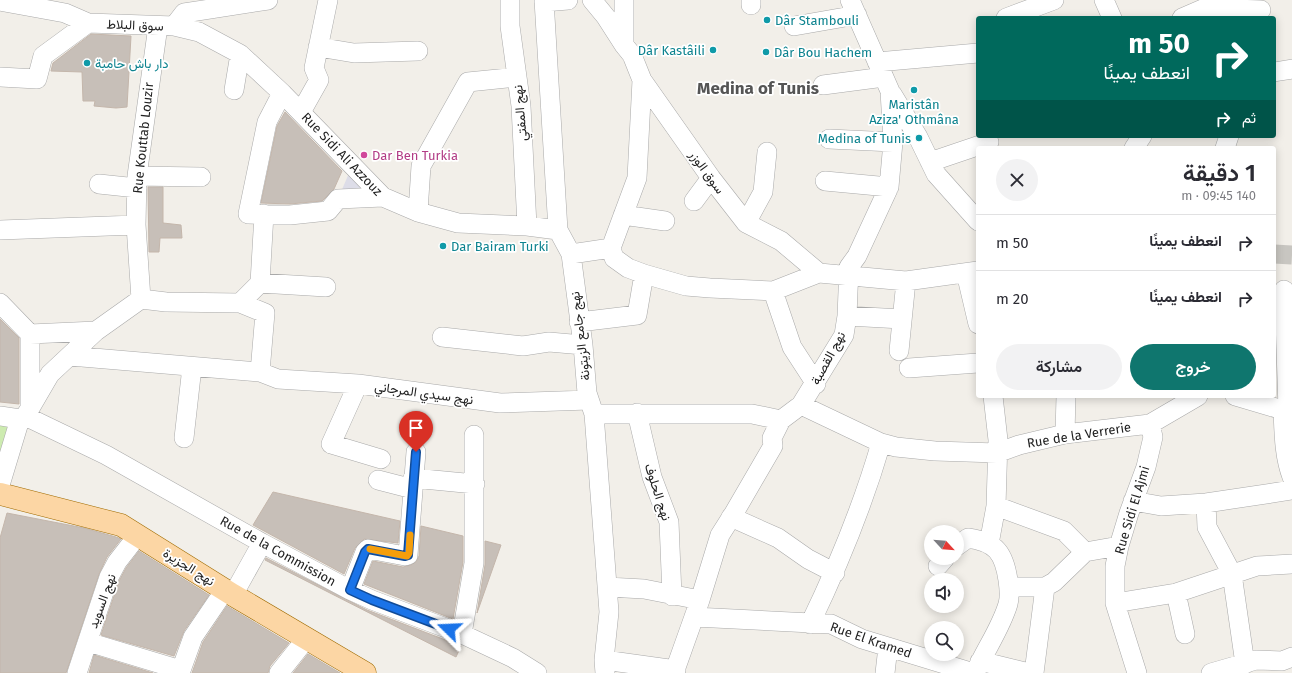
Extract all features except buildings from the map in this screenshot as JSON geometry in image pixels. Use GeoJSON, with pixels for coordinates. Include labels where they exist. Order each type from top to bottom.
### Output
{"type":"FeatureCollection","features":[{"type":"Feature","properties":{"kind":"main road","name":"نهج الجزيرة"},"geometry":{"type":"LineString","coordinates":[[0,494],[121,525],[306,639],[365,673]]}},
{"type":"Feature","properties":{"kind":"street","name":"سوق البلاط"},"geometry":{"type":"LineString","coordinates":[[0,1],[67,7],[88,23],[166,26],[196,6],[268,0]]}},
{"type":"Feature","properties":{"kind":"street"},"geometry":{"type":"LineString","coordinates":[[301,112],[319,80],[314,68],[328,0]]}},
{"type":"Feature","properties":{"kind":"street","name":"نهج المفتي"},"geometry":{"type":"LineString","coordinates":[[510,0],[510,26],[521,106],[526,226]]}},
{"type":"Feature","properties":{"kind":"street"},"geometry":{"type":"LineString","coordinates":[[544,1],[568,0]]}},
{"type":"Feature","properties":{"kind":"street","name":"سوق الوزر"},"geometry":{"type":"LineString","coordinates":[[592,0],[606,16],[632,55],[642,80],[711,178],[746,223],[781,241],[819,273]]}},
{"type":"Feature","properties":{"kind":"street"},"geometry":{"type":"LineString","coordinates":[[624,0],[624,45]]}},
{"type":"Feature","properties":{"kind":"street"},"geometry":{"type":"LineString","coordinates":[[1011,16],[1054,0]]}},
{"type":"Feature","properties":{"kind":"street"},"geometry":{"type":"LineString","coordinates":[[1104,0],[1111,16]]}},
{"type":"Feature","properties":{"kind":"street","name":"نهج جامع الزيتونة"},"geometry":{"type":"LineString","coordinates":[[544,1],[558,230],[571,254],[591,407],[609,612],[605,667]]}},
{"type":"Feature","properties":{"kind":"street"},"geometry":{"type":"LineString","coordinates":[[794,26],[853,8]]}},
{"type":"Feature","properties":{"kind":"street","name":"نهج القصبة"},"geometry":{"type":"LineString","coordinates":[[675,672],[697,609],[720,535],[773,446],[772,438],[781,420],[802,405],[844,336],[847,316],[849,267],[857,256],[889,187],[893,142],[884,77],[853,8]]}},
{"type":"Feature","properties":{"kind":"street"},"geometry":{"type":"LineString","coordinates":[[1187,16],[1205,8],[1262,10]]}},
{"type":"Feature","properties":{"kind":"street"},"geometry":{"type":"LineString","coordinates":[[0,77],[38,79],[43,56],[88,23]]}},
{"type":"Feature","properties":{"kind":"street","name":"Rue Sidi Ali Azzouz"},"geometry":{"type":"LineString","coordinates":[[166,26],[199,32],[240,54],[301,112],[383,197],[418,212],[458,223],[526,226],[558,230]]}},
{"type":"Feature","properties":{"kind":"street","name":"Rue Kouttab Louzir"},"geometry":{"type":"LineString","coordinates":[[141,299],[136,225],[137,182],[166,26]]}},
{"type":"Feature","properties":{"kind":"street"},"geometry":{"type":"LineString","coordinates":[[318,47],[354,53],[418,51]]}},
{"type":"Feature","properties":{"kind":"street"},"geometry":{"type":"LineString","coordinates":[[234,90],[240,54]]}},
{"type":"Feature","properties":{"kind":"street"},"geometry":{"type":"LineString","coordinates":[[823,85],[884,77],[976,54]]}},
{"type":"Feature","properties":{"kind":"street"},"geometry":{"type":"LineString","coordinates":[[1276,72],[1292,69]]}},
{"type":"Feature","properties":{"kind":"street"},"geometry":{"type":"LineString","coordinates":[[418,212],[421,166],[468,82],[517,77]]}},
{"type":"Feature","properties":{"kind":"street"},"geometry":{"type":"LineString","coordinates":[[884,77],[918,137],[936,174],[976,219]]}},
{"type":"Feature","properties":{"kind":"street"},"geometry":{"type":"LineString","coordinates":[[642,80],[637,178],[611,248],[614,258],[628,268],[686,286],[773,291],[819,273],[849,277],[906,281],[972,272],[976,307]]}},
{"type":"Feature","properties":{"kind":"street"},"geometry":{"type":"LineString","coordinates":[[282,93],[267,122],[248,214],[290,215],[328,211],[338,199],[383,197]]}},
{"type":"Feature","properties":{"kind":"street"},"geometry":{"type":"LineString","coordinates":[[829,139],[893,142]]}},
{"type":"Feature","properties":{"kind":"street"},"geometry":{"type":"LineString","coordinates":[[977,146],[989,142]]}},
{"type":"Feature","properties":{"kind":"street"},"geometry":{"type":"LineString","coordinates":[[930,162],[976,146]]}},
{"type":"Feature","properties":{"kind":"street"},"geometry":{"type":"LineString","coordinates":[[746,223],[763,192],[767,152]]}},
{"type":"Feature","properties":{"kind":"street"},"geometry":{"type":"LineString","coordinates":[[99,184],[201,177]]}},
{"type":"Feature","properties":{"kind":"street"},"geometry":{"type":"LineString","coordinates":[[694,201],[711,178]]}},
{"type":"Feature","properties":{"kind":"street"},"geometry":{"type":"LineString","coordinates":[[825,181],[889,187]]}},
{"type":"Feature","properties":{"kind":"street"},"geometry":{"type":"LineString","coordinates":[[240,303],[260,283],[264,214]]}},
{"type":"Feature","properties":{"kind":"street"},"geometry":{"type":"LineString","coordinates":[[623,215],[665,221]]}},
{"type":"Feature","properties":{"kind":"street"},"geometry":{"type":"LineString","coordinates":[[0,230],[136,225]]}},
{"type":"Feature","properties":{"kind":"street"},"geometry":{"type":"LineString","coordinates":[[571,254],[611,248]]}},
{"type":"Feature","properties":{"kind":"street"},"geometry":{"type":"LineString","coordinates":[[579,322],[637,315],[644,274]]}},
{"type":"Feature","properties":{"kind":"street"},"geometry":{"type":"LineString","coordinates":[[899,351],[906,281]]}},
{"type":"Feature","properties":{"kind":"street"},"geometry":{"type":"LineString","coordinates":[[260,283],[326,287]]}},
{"type":"Feature","properties":{"kind":"street"},"geometry":{"type":"LineString","coordinates":[[1284,290],[1288,409],[1284,438],[1292,478]]}},
{"type":"Feature","properties":{"kind":"street"},"geometry":{"type":"LineString","coordinates":[[773,291],[792,347],[816,384]]}},
{"type":"Feature","properties":{"kind":"street"},"geometry":{"type":"LineString","coordinates":[[0,485],[25,415],[50,374],[96,331],[141,299],[166,302],[240,303],[265,312],[260,372]]}},
{"type":"Feature","properties":{"kind":"street"},"geometry":{"type":"LineString","coordinates":[[0,303],[30,334],[25,415]]}},
{"type":"Feature","properties":{"kind":"street"},"geometry":{"type":"LineString","coordinates":[[847,316],[902,319]]}},
{"type":"Feature","properties":{"kind":"street"},"geometry":{"type":"LineString","coordinates":[[30,334],[96,331]]}},
{"type":"Feature","properties":{"kind":"street"},"geometry":{"type":"LineString","coordinates":[[442,336],[523,346],[549,342],[583,345]]}},
{"type":"Feature","properties":{"kind":"street","name":"نهج سيدي المرجاني"},"geometry":{"type":"LineString","coordinates":[[70,356],[260,372],[278,379],[358,384],[500,403],[591,407],[637,413],[752,414],[781,420]]}},
{"type":"Feature","properties":{"kind":"street"},"geometry":{"type":"LineString","coordinates":[[909,368],[976,363]]}},
{"type":"Feature","properties":{"kind":"street"},"geometry":{"type":"LineString","coordinates":[[184,438],[192,367]]}},
{"type":"Feature","properties":{"kind":"street"},"geometry":{"type":"LineString","coordinates":[[358,384],[331,444],[381,459]]}},
{"type":"Feature","properties":{"kind":"street"},"geometry":{"type":"LineString","coordinates":[[990,544],[996,506],[998,440],[993,398]]}},
{"type":"Feature","properties":{"kind":"street"},"geometry":{"type":"LineString","coordinates":[[1065,434],[1066,398]]}},
{"type":"Feature","properties":{"kind":"street"},"geometry":{"type":"LineString","coordinates":[[1150,424],[1195,398]]}},
{"type":"Feature","properties":{"kind":"street"},"geometry":{"type":"LineString","coordinates":[[1243,398],[1288,409]]}},
{"type":"Feature","properties":{"kind":"street","name":"Rue de la Verrerie"},"geometry":{"type":"LineString","coordinates":[[802,405],[881,443],[896,447],[935,451],[997,453],[1019,445],[1065,434],[1150,424]]}},
{"type":"Feature","properties":{"kind":"street","name":"نهج الحلوف"},"geometry":{"type":"LineString","coordinates":[[637,413],[652,477],[669,522],[672,596]]}},
{"type":"Feature","properties":{"kind":"street","name":"Rue de la Commission"},"geometry":{"type":"LineString","coordinates":[[0,416],[25,415],[106,455],[262,543],[350,590],[372,600],[462,634],[512,658],[537,673]]}},
{"type":"Feature","properties":{"kind":"street","name":"Rue Sidi El Ajmi"},"geometry":{"type":"LineString","coordinates":[[1137,673],[1115,603],[1115,566],[1119,546],[1133,501],[1146,467],[1153,437],[1150,424]]}},
{"type":"Feature","properties":{"kind":"street"},"geometry":{"type":"LineString","coordinates":[[462,634],[474,563],[474,435]]}},
{"type":"Feature","properties":{"kind":"street"},"geometry":{"type":"LineString","coordinates":[[810,624],[835,573],[873,471],[881,443]]}},
{"type":"Feature","properties":{"kind":"street"},"geometry":{"type":"LineString","coordinates":[[350,590],[365,552],[368,549],[405,556],[408,555],[416,452]]}},
{"type":"Feature","properties":{"kind":"street"},"geometry":{"type":"LineString","coordinates":[[378,480],[413,483],[475,484]]}},
{"type":"Feature","properties":{"kind":"street"},"geometry":{"type":"LineString","coordinates":[[1133,501],[1161,506],[1206,503],[1292,490]]}},
{"type":"Feature","properties":{"kind":"street"},"geometry":{"type":"LineString","coordinates":[[1206,503],[1207,527],[1232,574],[1245,664]]}},
{"type":"Feature","properties":{"kind":"street"},"geometry":{"type":"LineString","coordinates":[[996,506],[1064,531],[1085,552]]}},
{"type":"Feature","properties":{"kind":"street"},"geometry":{"type":"LineString","coordinates":[[731,518],[778,538],[808,559],[835,573]]}},
{"type":"Feature","properties":{"kind":"street","name":"نهج السويد"},"geometry":{"type":"LineString","coordinates":[[77,673],[109,577],[117,562],[138,535]]}},
{"type":"Feature","properties":{"kind":"street"},"geometry":{"type":"LineString","coordinates":[[964,541],[968,538],[990,544],[1001,554],[1005,565],[1009,587],[1008,603],[977,669]]}},
{"type":"Feature","properties":{"kind":"street"},"geometry":{"type":"LineString","coordinates":[[88,642],[180,671],[193,637],[229,592],[262,543]]}},
{"type":"Feature","properties":{"kind":"street"},"geometry":{"type":"LineString","coordinates":[[1009,587],[1045,587],[1054,582],[1085,552],[1119,546]]}},
{"type":"Feature","properties":{"kind":"street"},"geometry":{"type":"LineString","coordinates":[[1115,603],[1176,594],[1256,566],[1292,564]]}},
{"type":"Feature","properties":{"kind":"street","name":"Rue El Kramed"},"geometry":{"type":"LineString","coordinates":[[607,587],[644,589],[672,596],[697,609],[810,624],[832,624],[862,639],[888,647],[934,667],[1029,673]]}},
{"type":"Feature","properties":{"kind":"street"},"geometry":{"type":"LineString","coordinates":[[1034,673],[1045,587]]}},
{"type":"Feature","properties":{"kind":"street"},"geometry":{"type":"LineString","coordinates":[[1176,594],[1185,634]]}},
{"type":"Feature","properties":{"kind":"street"},"geometry":{"type":"LineString","coordinates":[[279,673],[306,639]]}},
{"type":"Feature","properties":{"kind":"street"},"geometry":{"type":"LineString","coordinates":[[885,673],[888,647]]}},
{"type":"Feature","properties":{"kind":"street"},"geometry":{"type":"LineString","coordinates":[[1211,673],[1256,660],[1282,661],[1292,657]]}},
{"type":"Feature","properties":{"kind":"street"},"geometry":{"type":"LineString","coordinates":[[605,667],[675,672]]}},
{"type":"Feature","properties":{"kind":"green space"},"geometry":{"type":"Polygon","coordinates":[[[0,420],[18,423],[0,467],[0,420]]]}},
{"type":"Feature","properties":{"kind":"shaded area"},"geometry":{"type":"Polygon","coordinates":[[[352,166],[383,197],[338,199],[352,166]]]}},
{"type":"Feature","properties":{"kind":"tunnel"},"geometry":{"type":"LineString","coordinates":[[1276,254],[1292,255]]}},
{"type":"Feature","properties":{"kind":"slow traffic"},"geometry":{"type":"LineString","coordinates":[[370,549],[407,556],[409,553],[410,535]]}},
{"type":"Feature","properties":{"kind":"place","name":"Dâr Stambouli"},"geometry":{"type":"Point","coordinates":[767,20]}},
{"type":"Feature","properties":{"kind":"place","name":"Dâr Kastâili"},"geometry":{"type":"Point","coordinates":[713,50]}},
{"type":"Feature","properties":{"kind":"place","name":"Dâr Bou Hachem"},"geometry":{"type":"Point","coordinates":[766,52]}},
{"type":"Feature","properties":{"kind":"place","name":"دار باش حامبة"},"geometry":{"type":"Point","coordinates":[87,63]}},
{"type":"Feature","properties":{"kind":"place","name":"Maristân Aziza' Othmâna"},"geometry":{"type":"Point","coordinates":[914,90]}},
{"type":"Feature","properties":{"kind":"place","name":"Medina of Tunis"},"geometry":{"type":"Point","coordinates":[919,138]}},
{"type":"Feature","properties":{"kind":"place","name":"Dar Ben Turkia"},"geometry":{"type":"Point","coordinates":[364,155]}},
{"type":"Feature","properties":{"kind":"place","name":"Dar Bairam Turki"},"geometry":{"type":"Point","coordinates":[443,246]}},
{"type":"Feature","properties":{"kind":"district","name":"Medina of Tunis"},"geometry":{"type":"Point","coordinates":[758,88]}},
{"type":"Feature","properties":{"kind":"route"},"geometry":{"type":"LineString","coordinates":[[416,452],[409,553],[405,556],[371,548],[368,549],[365,552],[350,590],[372,600],[449,629]]}}]}
